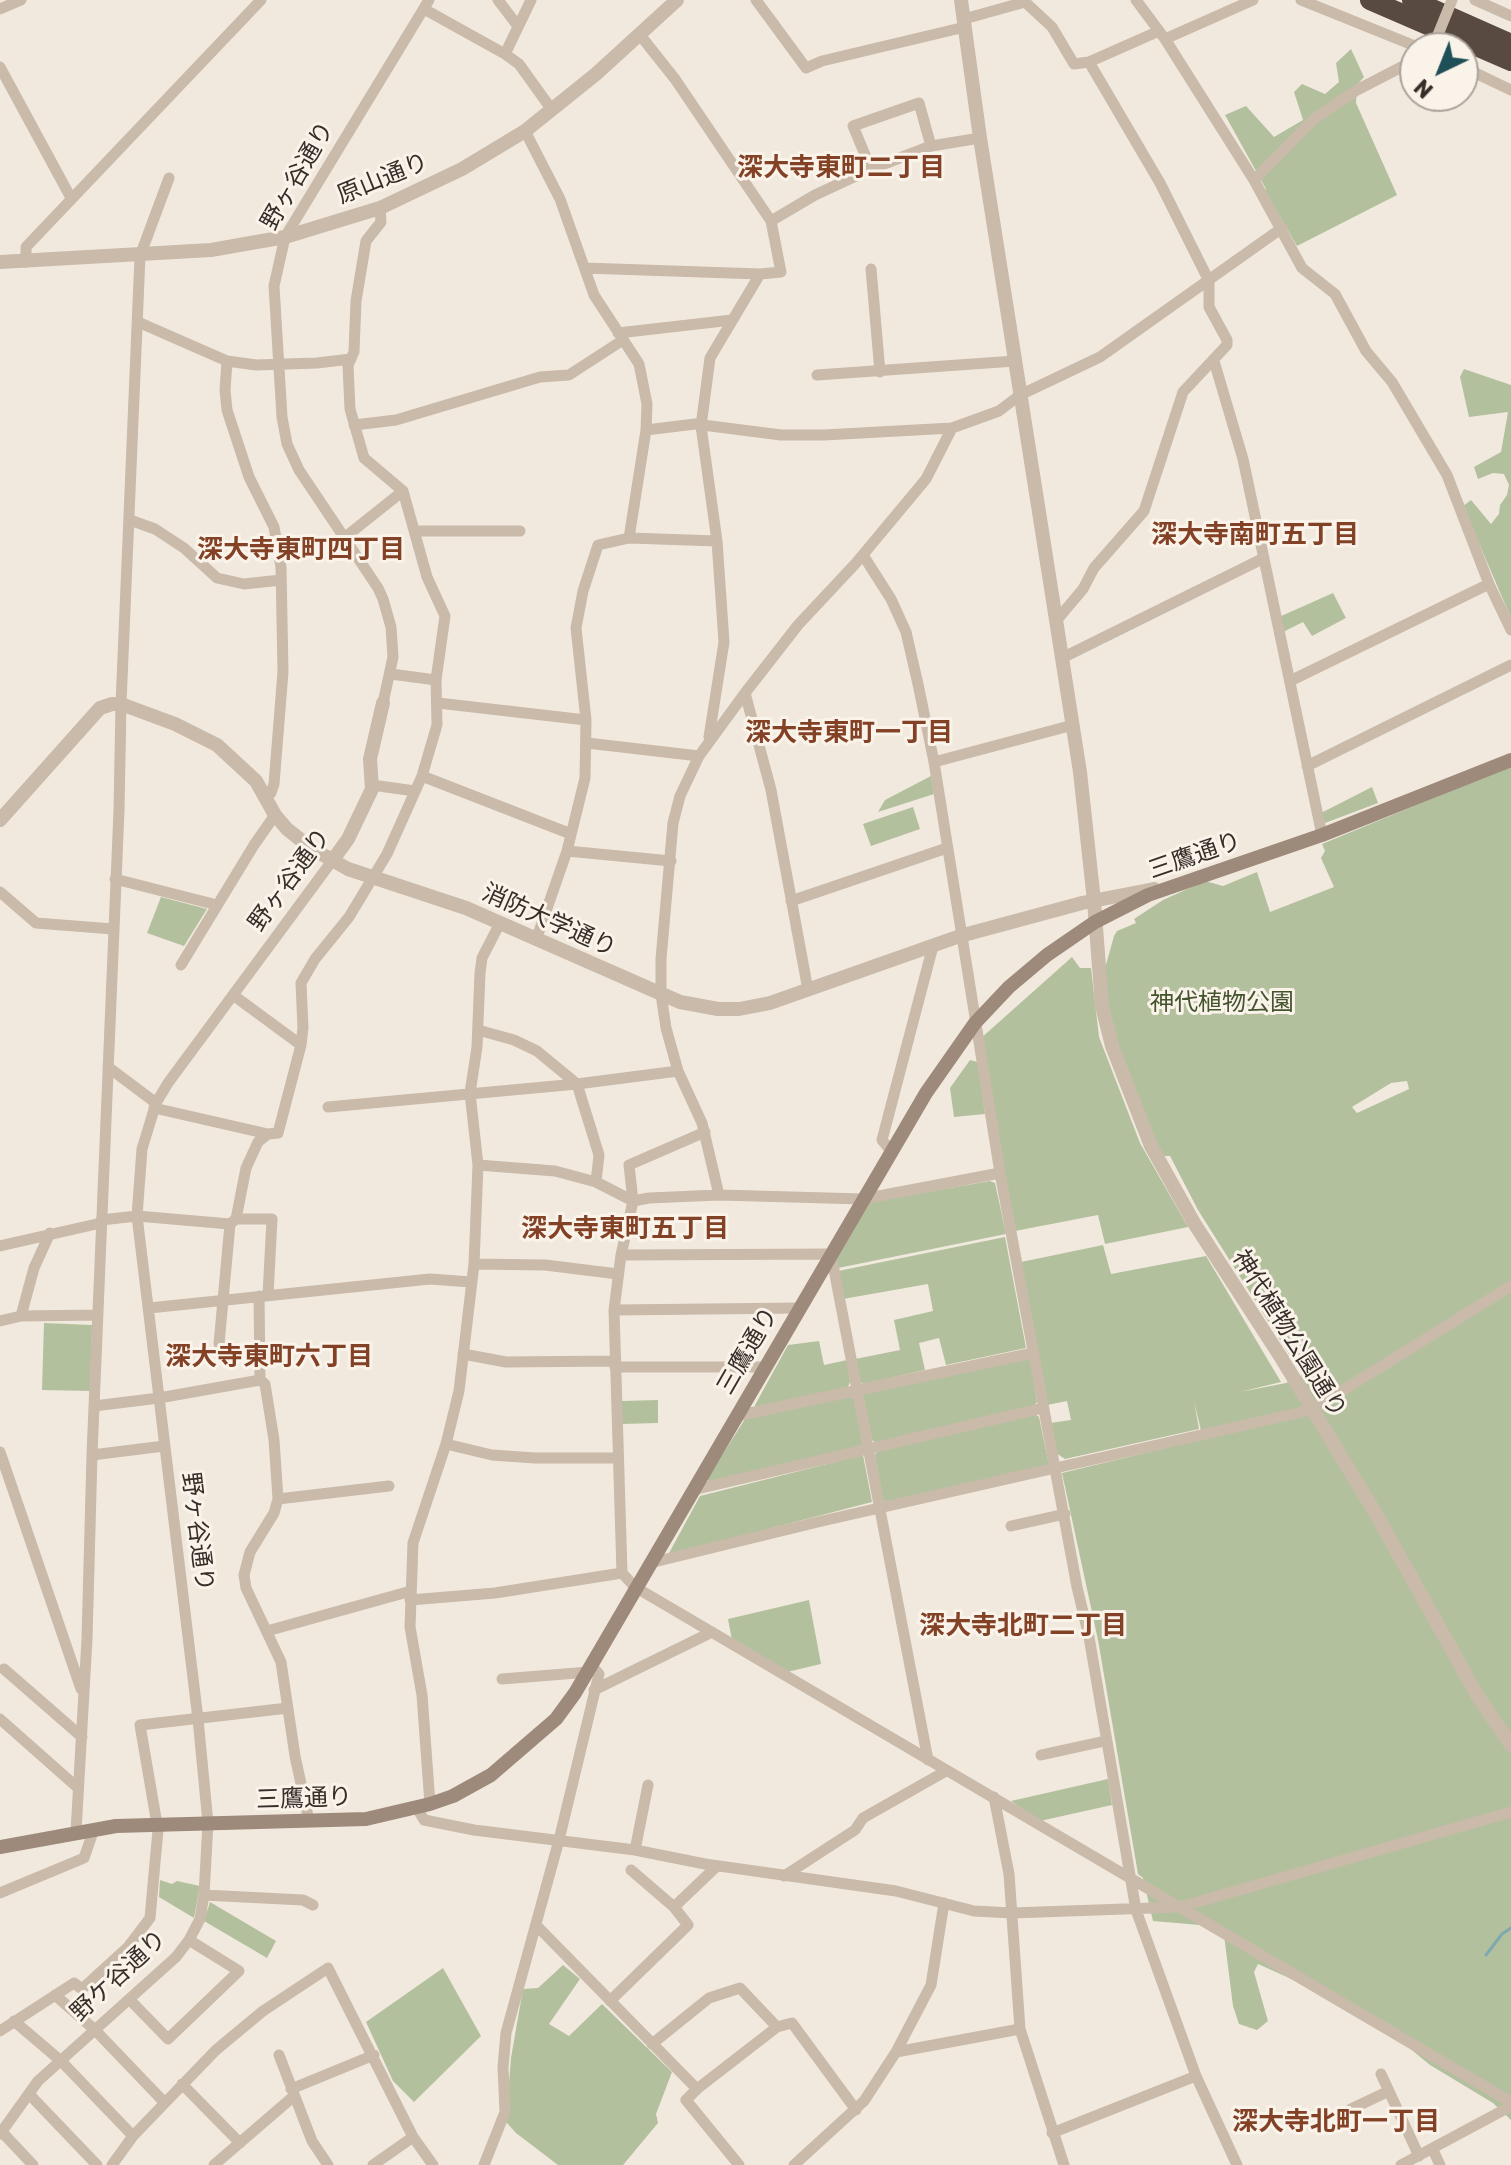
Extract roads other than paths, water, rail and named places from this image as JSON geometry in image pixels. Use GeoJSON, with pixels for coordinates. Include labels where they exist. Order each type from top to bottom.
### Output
{"type":"FeatureCollection","features":[{"type":"Feature","properties":{"kind":"highway"},"geometry":{"type":"LineString","coordinates":[[1370,0],[1511,61]]}},
{"type":"Feature","properties":{"kind":"highway"},"geometry":{"type":"LineString","coordinates":[[1412,0],[1511,44]]}},
{"type":"Feature","properties":{"kind":"main road","name":"三鷹通り"},"geometry":{"type":"LineString","coordinates":[[0,1847],[94,1829],[157,1824],[366,1819],[424,1806],[473,1786],[512,1759],[556,1719],[590,1669],[891,1151],[947,1061],[975,1023],[1029,970],[1095,922],[1135,901],[1322,835],[1511,760]]}},
{"type":"Feature","properties":{"kind":"street"},"geometry":{"type":"LineString","coordinates":[[0,9],[21,0]]}},
{"type":"Feature","properties":{"kind":"street"},"geometry":{"type":"LineString","coordinates":[[26,262],[26,247],[261,0]]}},
{"type":"Feature","properties":{"kind":"street"},"geometry":{"type":"LineString","coordinates":[[498,0],[517,25]]}},
{"type":"Feature","properties":{"kind":"street"},"geometry":{"type":"LineString","coordinates":[[505,54],[531,0]]}},
{"type":"Feature","properties":{"kind":"street"},"geometry":{"type":"LineString","coordinates":[[756,0],[806,68],[964,23],[1025,2],[1052,27],[1074,64],[1089,62],[1253,0]]}},
{"type":"Feature","properties":{"kind":"street","name":"神代植物公園通り"},"geometry":{"type":"LineString","coordinates":[[961,0],[1073,725],[1094,901],[1103,1016],[1126,1088],[1147,1137],[1194,1223],[1271,1341],[1376,1514],[1477,1695],[1511,1745]]}},
{"type":"Feature","properties":{"kind":"street"},"geometry":{"type":"LineString","coordinates":[[1136,0],[1162,35],[1254,180],[1302,268],[1335,294],[1366,351],[1392,382],[1447,475],[1489,584],[1511,630]]}},
{"type":"Feature","properties":{"kind":"street"},"geometry":{"type":"LineString","coordinates":[[1301,0],[1399,40]]}},
{"type":"Feature","properties":{"kind":"street"},"geometry":{"type":"LineString","coordinates":[[1439,32],[1452,0]]}},
{"type":"Feature","properties":{"kind":"street"},"geometry":{"type":"LineString","coordinates":[[1475,0],[1511,16]]}},
{"type":"Feature","properties":{"kind":"street","name":"原山通り"},"geometry":{"type":"LineString","coordinates":[[0,262],[211,250],[285,237],[380,208],[462,169],[525,131],[640,35],[674,1]]}},
{"type":"Feature","properties":{"kind":"street"},"geometry":{"type":"LineString","coordinates":[[427,4],[519,64],[552,110]]}},
{"type":"Feature","properties":{"kind":"street","name":"野ヶ谷通り"},"geometry":{"type":"LineString","coordinates":[[208,1823],[137,1216],[142,1149],[155,1105],[348,839],[372,785],[370,759],[391,674],[393,636],[378,588],[299,470],[287,444],[282,417],[274,286],[285,237],[427,4]]}},
{"type":"Feature","properties":{"kind":"street"},"geometry":{"type":"LineString","coordinates":[[585,268],[760,274],[781,272],[771,221],[675,79],[640,35]]}},
{"type":"Feature","properties":{"kind":"street"},"geometry":{"type":"LineString","coordinates":[[1056,621],[1083,589],[1094,568],[1144,511],[1183,392],[1227,345],[1209,307],[1209,281],[1160,183],[1089,62]]}},
{"type":"Feature","properties":{"kind":"street"},"geometry":{"type":"LineString","coordinates":[[0,67],[71,198]]}},
{"type":"Feature","properties":{"kind":"street"},"geometry":{"type":"LineString","coordinates":[[1254,180],[1314,119],[1357,90],[1399,68]]}},
{"type":"Feature","properties":{"kind":"street"},"geometry":{"type":"LineString","coordinates":[[1479,75],[1511,90]]}},
{"type":"Feature","properties":{"kind":"street"},"geometry":{"type":"LineString","coordinates":[[871,169],[853,126],[919,103],[931,146]]}},
{"type":"Feature","properties":{"kind":"street"},"geometry":{"type":"LineString","coordinates":[[525,131],[560,199],[594,295],[639,364],[647,404],[646,430],[629,538]]}},
{"type":"Feature","properties":{"kind":"street"},"geometry":{"type":"LineString","coordinates":[[771,221],[815,195],[871,169],[931,146],[980,138]]}},
{"type":"Feature","properties":{"kind":"street"},"geometry":{"type":"LineString","coordinates":[[76,1832],[84,1697],[140,256],[169,178]]}},
{"type":"Feature","properties":{"kind":"street"},"geometry":{"type":"LineString","coordinates":[[108,1067],[155,1105],[268,1134],[278,1133],[301,1045],[301,983],[315,959],[349,917],[387,854],[422,776],[437,725],[436,680],[445,616],[427,577],[403,491],[364,458],[354,425],[348,380],[366,241],[381,222],[380,208]]}},
{"type":"Feature","properties":{"kind":"street"},"geometry":{"type":"LineString","coordinates":[[646,430],[701,426],[801,435],[952,428],[999,411],[1020,395],[1100,357],[1282,228]]}},
{"type":"Feature","properties":{"kind":"street"},"geometry":{"type":"LineString","coordinates":[[871,269],[880,372]]}},
{"type":"Feature","properties":{"kind":"street"},"geometry":{"type":"LineString","coordinates":[[709,742],[724,654],[717,541],[701,426],[710,358],[760,274]]}},
{"type":"Feature","properties":{"kind":"street"},"geometry":{"type":"LineString","coordinates":[[354,425],[396,420],[540,377],[569,375],[620,336],[732,320]]}},
{"type":"Feature","properties":{"kind":"street"},"geometry":{"type":"LineString","coordinates":[[138,322],[227,361],[280,364],[351,359]]}},
{"type":"Feature","properties":{"kind":"street"},"geometry":{"type":"LineString","coordinates":[[227,361],[227,410],[249,477],[274,527],[281,580],[283,672],[274,784],[268,795]]}},
{"type":"Feature","properties":{"kind":"street"},"geometry":{"type":"LineString","coordinates":[[817,375],[1015,361]]}},
{"type":"Feature","properties":{"kind":"street"},"geometry":{"type":"LineString","coordinates":[[1214,361],[1243,459],[1322,835]]}},
{"type":"Feature","properties":{"kind":"street"},"geometry":{"type":"LineString","coordinates":[[719,1195],[705,1132],[678,1071],[666,1028],[661,994],[661,959],[673,823],[680,796],[699,756],[745,693],[798,625],[863,555],[926,479],[952,428]]}},
{"type":"Feature","properties":{"kind":"street"},"geometry":{"type":"LineString","coordinates":[[344,538],[403,491]]}},
{"type":"Feature","properties":{"kind":"street"},"geometry":{"type":"LineString","coordinates":[[130,520],[155,529],[226,582],[244,584],[281,580]]}},
{"type":"Feature","properties":{"kind":"street"},"geometry":{"type":"LineString","coordinates":[[416,531],[520,531]]}},
{"type":"Feature","properties":{"kind":"street"},"geometry":{"type":"LineString","coordinates":[[536,940],[567,851],[585,778],[586,720],[576,628],[583,591],[598,545],[629,538],[717,541]]}},
{"type":"Feature","properties":{"kind":"street"},"geometry":{"type":"LineString","coordinates":[[863,555],[891,599],[906,632],[934,762],[1000,1173],[1089,1637],[1136,1910],[1196,2076],[1237,2165]]}},
{"type":"Feature","properties":{"kind":"street"},"geometry":{"type":"LineString","coordinates":[[1062,658],[1264,558]]}},
{"type":"Feature","properties":{"kind":"street"},"geometry":{"type":"LineString","coordinates":[[1290,681],[1489,584]]}},
{"type":"Feature","properties":{"kind":"street"},"geometry":{"type":"LineString","coordinates":[[1307,766],[1511,665]]}},
{"type":"Feature","properties":{"kind":"street"},"geometry":{"type":"LineString","coordinates":[[391,674],[436,680]]}},
{"type":"Feature","properties":{"kind":"street"},"geometry":{"type":"LineString","coordinates":[[745,693],[771,790],[808,990]]}},
{"type":"Feature","properties":{"kind":"street"},"geometry":{"type":"LineString","coordinates":[[438,703],[586,720]]}},
{"type":"Feature","properties":{"kind":"street"},"geometry":{"type":"LineString","coordinates":[[0,820],[100,708],[121,704]]}},
{"type":"Feature","properties":{"kind":"street","name":"消防大学通り"},"geometry":{"type":"LineString","coordinates":[[121,704],[205,738],[245,769],[268,795],[275,815],[287,829],[332,861],[372,878],[466,908],[692,1005],[731,1009],[759,1006],[960,936],[1094,901],[1174,886]]}},
{"type":"Feature","properties":{"kind":"street"},"geometry":{"type":"LineString","coordinates":[[934,762],[1073,725]]}},
{"type":"Feature","properties":{"kind":"street"},"geometry":{"type":"LineString","coordinates":[[587,743],[699,756]]}},
{"type":"Feature","properties":{"kind":"street"},"geometry":{"type":"LineString","coordinates":[[422,776],[571,834]]}},
{"type":"Feature","properties":{"kind":"street"},"geometry":{"type":"LineString","coordinates":[[372,785],[415,791]]}},
{"type":"Feature","properties":{"kind":"street"},"geometry":{"type":"LineString","coordinates":[[181,965],[275,815]]}},
{"type":"Feature","properties":{"kind":"street"},"geometry":{"type":"LineString","coordinates":[[791,901],[947,848]]}},
{"type":"Feature","properties":{"kind":"street"},"geometry":{"type":"LineString","coordinates":[[567,851],[671,861]]}},
{"type":"Feature","properties":{"kind":"street"},"geometry":{"type":"LineString","coordinates":[[115,879],[217,905]]}},
{"type":"Feature","properties":{"kind":"street"},"geometry":{"type":"LineString","coordinates":[[0,892],[36,923],[113,929]]}},
{"type":"Feature","properties":{"kind":"street"},"geometry":{"type":"LineString","coordinates":[[500,923],[482,958],[470,1093],[478,1165],[474,1264],[459,1391],[446,1444],[416,1530],[410,1596],[412,1638],[424,1708],[424,1820],[474,1830],[635,1850],[717,1866],[896,1891],[974,1911],[1012,1913],[1180,1907],[1511,1812]]}},
{"type":"Feature","properties":{"kind":"street"},"geometry":{"type":"LineString","coordinates":[[891,1151],[882,1140],[933,946]]}},
{"type":"Feature","properties":{"kind":"street"},"geometry":{"type":"LineString","coordinates":[[233,995],[301,1045]]}},
{"type":"Feature","properties":{"kind":"street"},"geometry":{"type":"LineString","coordinates":[[478,1030],[525,1044],[550,1059],[577,1084],[599,1155],[596,1182]]}},
{"type":"Feature","properties":{"kind":"street"},"geometry":{"type":"LineString","coordinates":[[328,1107],[577,1084],[678,1071]]}},
{"type":"Feature","properties":{"kind":"street"},"geometry":{"type":"LineString","coordinates":[[705,1132],[629,1165],[633,1201],[621,1255],[614,1310],[622,1573],[635,1587],[1511,2104]]}},
{"type":"Feature","properties":{"kind":"street"},"geometry":{"type":"LineString","coordinates":[[219,1344],[233,1221],[246,1168],[258,1142],[268,1134]]}},
{"type":"Feature","properties":{"kind":"street"},"geometry":{"type":"LineString","coordinates":[[478,1165],[555,1171],[596,1182],[633,1201],[719,1195],[863,1199],[1000,1173]]}},
{"type":"Feature","properties":{"kind":"street"},"geometry":{"type":"LineString","coordinates":[[0,1246],[137,1216],[233,1221],[272,1219],[263,1295],[260,1380]]}},
{"type":"Feature","properties":{"kind":"street"},"geometry":{"type":"LineString","coordinates":[[21,1316],[34,1268],[50,1233]]}},
{"type":"Feature","properties":{"kind":"street"},"geometry":{"type":"LineString","coordinates":[[621,1255],[831,1254],[928,1760]]}},
{"type":"Feature","properties":{"kind":"street"},"geometry":{"type":"LineString","coordinates":[[474,1264],[545,1265],[618,1274]]}},
{"type":"Feature","properties":{"kind":"street"},"geometry":{"type":"LineString","coordinates":[[149,1308],[430,1279],[471,1282]]}},
{"type":"Feature","properties":{"kind":"street"},"geometry":{"type":"LineString","coordinates":[[650,1563],[1311,1410],[1511,1286]]}},
{"type":"Feature","properties":{"kind":"street"},"geometry":{"type":"LineString","coordinates":[[614,1310],[799,1308]]}},
{"type":"Feature","properties":{"kind":"street"},"geometry":{"type":"LineString","coordinates":[[0,1321],[21,1316],[98,1315]]}},
{"type":"Feature","properties":{"kind":"street"},"geometry":{"type":"LineString","coordinates":[[736,1416],[1033,1353]]}},
{"type":"Feature","properties":{"kind":"street"},"geometry":{"type":"LineString","coordinates":[[463,1354],[506,1362],[764,1367]]}},
{"type":"Feature","properties":{"kind":"street"},"geometry":{"type":"LineString","coordinates":[[94,1406],[260,1380],[265,1384],[274,1440],[278,1499],[274,1513],[250,1552],[244,1575],[246,1588],[284,1671],[295,1756],[309,1821]]}},
{"type":"Feature","properties":{"kind":"street"},"geometry":{"type":"LineString","coordinates":[[693,1490],[1043,1408]]}},
{"type":"Feature","properties":{"kind":"street"},"geometry":{"type":"LineString","coordinates":[[446,1444],[492,1455],[618,1458]]}},
{"type":"Feature","properties":{"kind":"street"},"geometry":{"type":"LineString","coordinates":[[92,1455],[164,1446]]}},
{"type":"Feature","properties":{"kind":"street"},"geometry":{"type":"LineString","coordinates":[[0,1452],[84,1697]]}},
{"type":"Feature","properties":{"kind":"street"},"geometry":{"type":"LineString","coordinates":[[278,1499],[389,1486]]}},
{"type":"Feature","properties":{"kind":"street"},"geometry":{"type":"LineString","coordinates":[[1011,1526],[1065,1514]]}},
{"type":"Feature","properties":{"kind":"street"},"geometry":{"type":"LineString","coordinates":[[267,1631],[410,1596],[495,1593],[622,1573]]}},
{"type":"Feature","properties":{"kind":"street"},"geometry":{"type":"LineString","coordinates":[[594,1690],[712,1632]]}},
{"type":"Feature","properties":{"kind":"street"},"geometry":{"type":"LineString","coordinates":[[4,1669],[82,1737]]}},
{"type":"Feature","properties":{"kind":"street"},"geometry":{"type":"LineString","coordinates":[[484,2165],[505,2112],[503,2067],[506,2033],[559,1840],[599,1674],[590,1669],[502,1679]]}},
{"type":"Feature","properties":{"kind":"street"},"geometry":{"type":"LineString","coordinates":[[0,2031],[74,1983],[82,1989],[128,1947],[150,1918],[157,1824],[140,1725],[288,1708]]}},
{"type":"Feature","properties":{"kind":"street"},"geometry":{"type":"LineString","coordinates":[[0,1719],[78,1788]]}},
{"type":"Feature","properties":{"kind":"street"},"geometry":{"type":"LineString","coordinates":[[1041,1755],[1105,1741]]}},
{"type":"Feature","properties":{"kind":"street"},"geometry":{"type":"LineString","coordinates":[[784,1876],[855,1830],[863,1818],[946,1771]]}},
{"type":"Feature","properties":{"kind":"street"},"geometry":{"type":"LineString","coordinates":[[635,1850],[648,1785]]}},
{"type":"Feature","properties":{"kind":"street"},"geometry":{"type":"LineString","coordinates":[[994,1797],[1009,1874],[1020,2029],[1064,2165]]}},
{"type":"Feature","properties":{"kind":"street","name":"野ケ谷通り"},"geometry":{"type":"LineString","coordinates":[[1,2133],[38,2081],[130,2000],[176,1957],[189,1940],[200,1919],[204,1895],[208,1823]]}},
{"type":"Feature","properties":{"kind":"street"},"geometry":{"type":"LineString","coordinates":[[0,1893],[84,1858],[94,1829]]}},
{"type":"Feature","properties":{"kind":"street"},"geometry":{"type":"LineString","coordinates":[[674,1907],[717,1866]]}},
{"type":"Feature","properties":{"kind":"street"},"geometry":{"type":"LineString","coordinates":[[610,2001],[688,1925],[674,1907],[631,1870]]}},
{"type":"Feature","properties":{"kind":"street"},"geometry":{"type":"LineString","coordinates":[[204,1895],[303,1900],[313,1905]]}},
{"type":"Feature","properties":{"kind":"street"},"geometry":{"type":"LineString","coordinates":[[794,2165],[856,2110],[896,2052],[931,1985],[944,1903]]}},
{"type":"Feature","properties":{"kind":"street"},"geometry":{"type":"LineString","coordinates":[[536,1925],[697,2089]]}},
{"type":"Feature","properties":{"kind":"street"},"geometry":{"type":"LineString","coordinates":[[130,2000],[168,2039],[239,1971],[189,1940]]}},
{"type":"Feature","properties":{"kind":"street"},"geometry":{"type":"LineString","coordinates":[[119,2162],[133,2136],[216,2050],[263,2011],[328,1968],[413,2137],[433,2165]]}},
{"type":"Feature","properties":{"kind":"street"},"geometry":{"type":"LineString","coordinates":[[652,2044],[709,1998],[740,1988],[777,2027]]}},
{"type":"Feature","properties":{"kind":"street"},"geometry":{"type":"LineString","coordinates":[[55,1995],[95,2030],[164,2102]]}},
{"type":"Feature","properties":{"kind":"street"},"geometry":{"type":"LineString","coordinates":[[14,2021],[61,2061],[133,2136]]}},
{"type":"Feature","properties":{"kind":"street"},"geometry":{"type":"LineString","coordinates":[[739,2165],[686,2100],[777,2027],[792,2023],[856,2110]]}},
{"type":"Feature","properties":{"kind":"street"},"geometry":{"type":"LineString","coordinates":[[896,2052],[1020,2029]]}},
{"type":"Feature","properties":{"kind":"street"},"geometry":{"type":"LineString","coordinates":[[279,2055],[312,2141],[328,2165]]}},
{"type":"Feature","properties":{"kind":"street"},"geometry":{"type":"LineString","coordinates":[[214,2165],[292,2093],[374,2055]]}},
{"type":"Feature","properties":{"kind":"street"},"geometry":{"type":"LineString","coordinates":[[1381,2074],[1419,2156]]}},
{"type":"Feature","properties":{"kind":"street"},"geometry":{"type":"LineString","coordinates":[[1052,2133],[1196,2076]]}},
{"type":"Feature","properties":{"kind":"street"},"geometry":{"type":"LineString","coordinates":[[182,2084],[240,2143]]}},
{"type":"Feature","properties":{"kind":"street"},"geometry":{"type":"LineString","coordinates":[[1351,2109],[1389,2091]]}},
{"type":"Feature","properties":{"kind":"street"},"geometry":{"type":"LineString","coordinates":[[29,2094],[97,2165]]}},
{"type":"Feature","properties":{"kind":"street"},"geometry":{"type":"LineString","coordinates":[[1401,2165],[1433,2150],[1511,2104]]}},
{"type":"Feature","properties":{"kind":"street"},"geometry":{"type":"LineString","coordinates":[[1,2133],[33,2165]]}},
{"type":"Feature","properties":{"kind":"street"},"geometry":{"type":"LineString","coordinates":[[373,2165],[413,2137]]}},
{"type":"Feature","properties":{"kind":"street"},"geometry":{"type":"LineString","coordinates":[[1433,2150],[1440,2165]]}},
{"type":"Feature","properties":{"kind":"waterway"},"geometry":{"type":"LineString","coordinates":[[1486,1955],[1502,1934],[1511,1928]]}},
{"type":"Feature","properties":{"kind":"district","name":"深大寺東町二丁目"},"geometry":{"type":"Point","coordinates":[841,168]}},
{"type":"Feature","properties":{"kind":"district","name":"深大寺南町五丁目"},"geometry":{"type":"Point","coordinates":[1255,535]}},
{"type":"Feature","properties":{"kind":"district","name":"深大寺東町四丁目"},"geometry":{"type":"Point","coordinates":[301,550]}},
{"type":"Feature","properties":{"kind":"district","name":"深大寺東町一丁目"},"geometry":{"type":"Point","coordinates":[849,733]}},
{"type":"Feature","properties":{"kind":"district","name":"深大寺東町五丁目"},"geometry":{"type":"Point","coordinates":[625,1229]}},
{"type":"Feature","properties":{"kind":"district","name":"深大寺東町六丁目"},"geometry":{"type":"Point","coordinates":[269,1357]}},
{"type":"Feature","properties":{"kind":"district","name":"深大寺北町二丁目"},"geometry":{"type":"Point","coordinates":[1023,1626]}},
{"type":"Feature","properties":{"kind":"district","name":"深大寺北町一丁目"},"geometry":{"type":"Point","coordinates":[1336,2122]}},
{"type":"Feature","properties":{"kind":"park label","name":"神代植物公園"},"geometry":{"type":"Point","coordinates":[1222,1003]}}]}
